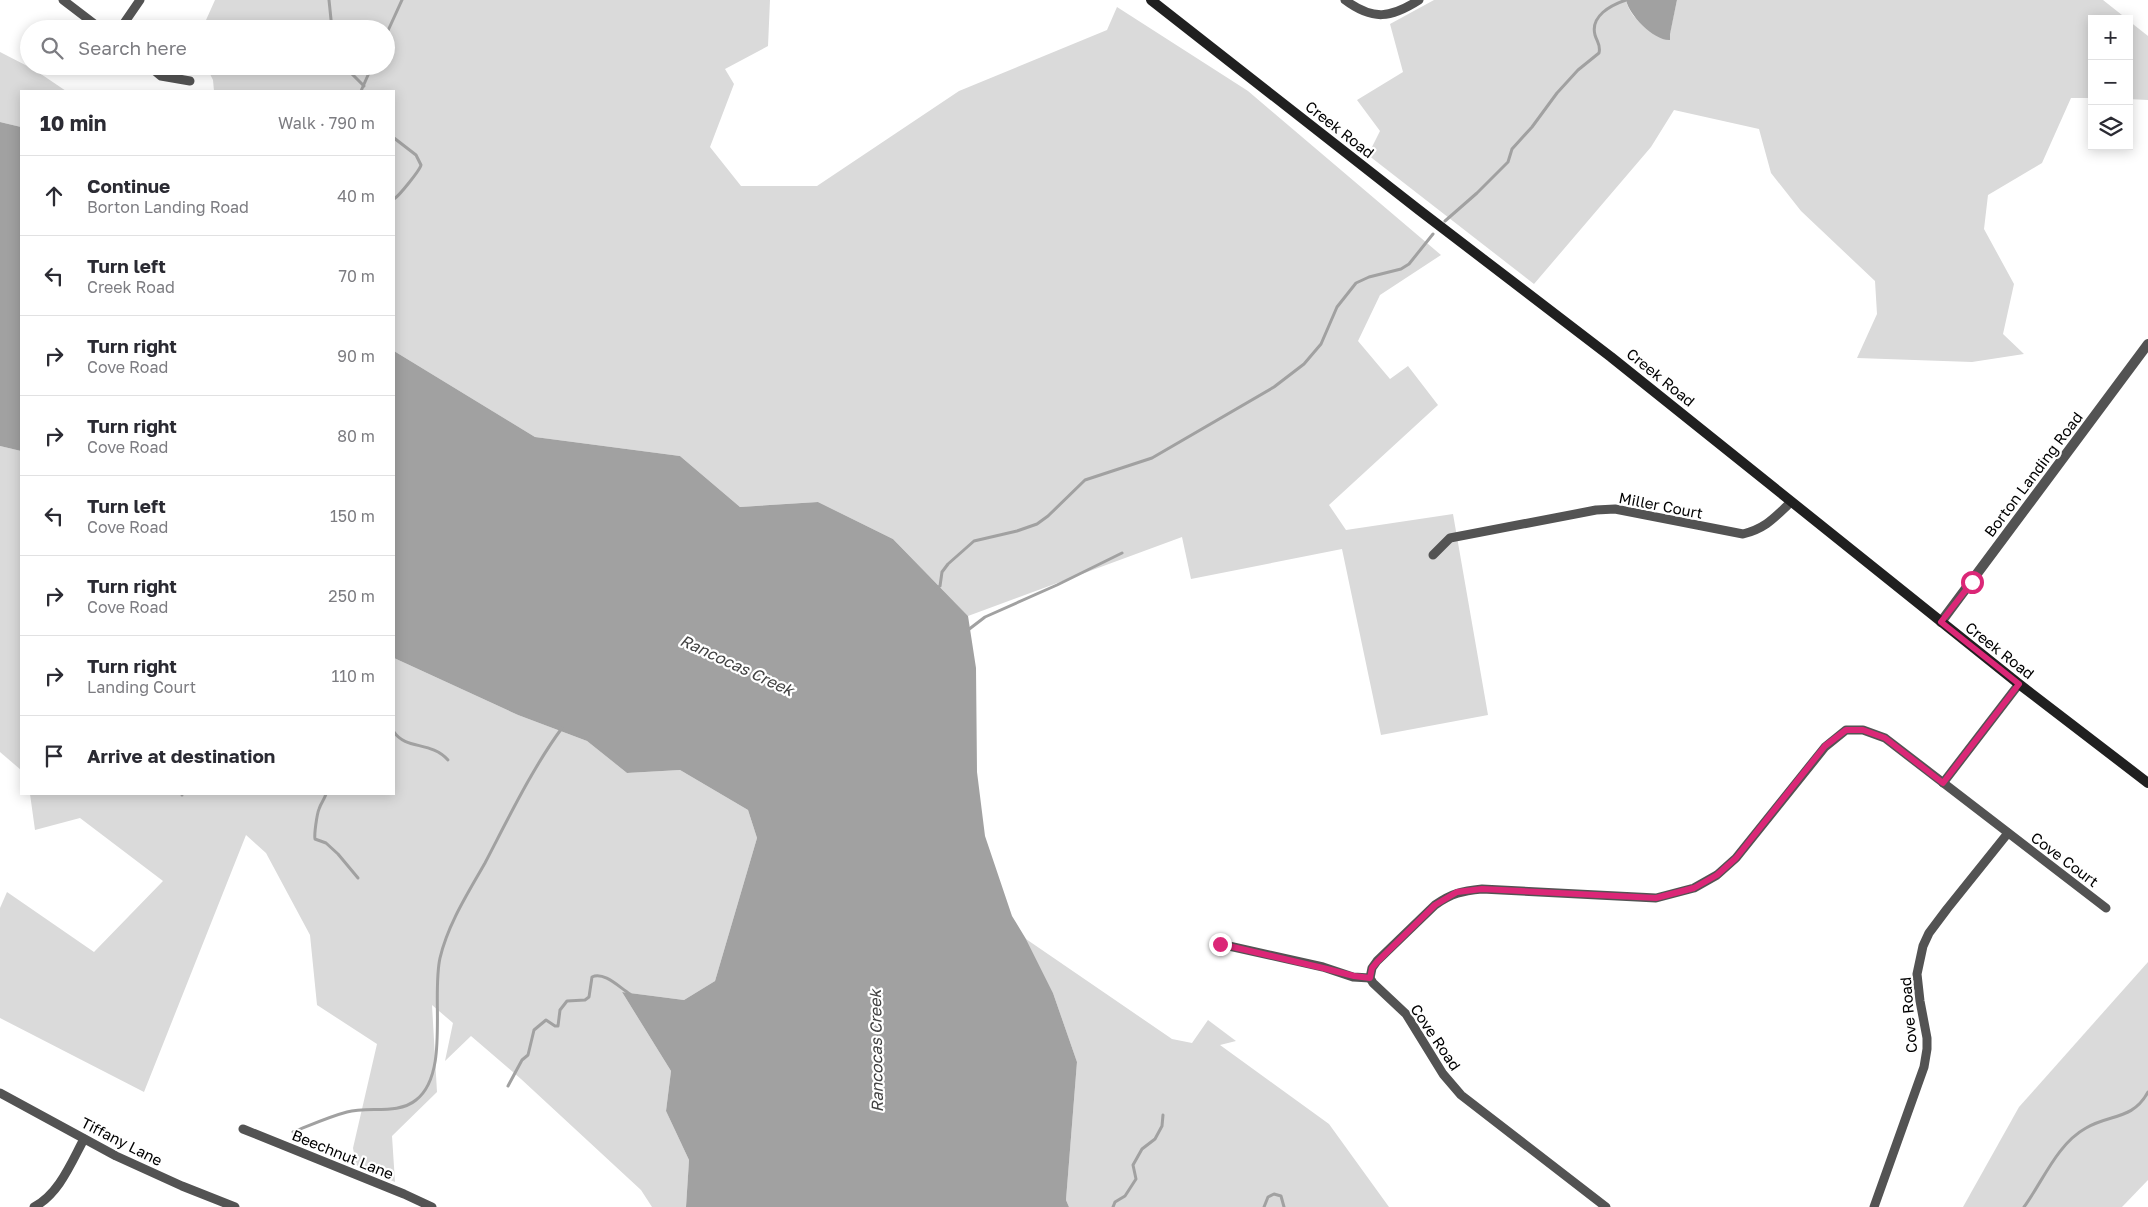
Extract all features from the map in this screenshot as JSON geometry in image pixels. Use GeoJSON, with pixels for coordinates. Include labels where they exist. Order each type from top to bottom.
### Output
{"type":"FeatureCollection","features":[{"type":"Feature","properties":{"kind":"main road","name":"Creek Road"},"geometry":{"type":"LineString","coordinates":[[1151,0],[1163,4],[1419,210],[1611,357],[1941,622],[2148,784]]}},
{"type":"Feature","properties":{"kind":"street"},"geometry":{"type":"LineString","coordinates":[[64,0],[90,20]]}},
{"type":"Feature","properties":{"kind":"street"},"geometry":{"type":"LineString","coordinates":[[126,20],[140,0]]}},
{"type":"Feature","properties":{"kind":"street"},"geometry":{"type":"LineString","coordinates":[[1345,0],[1356,9],[1373,14],[1386,14],[1401,12],[1419,0]]}},
{"type":"Feature","properties":{"kind":"street"},"geometry":{"type":"LineString","coordinates":[[160,75],[190,82]]}},
{"type":"Feature","properties":{"kind":"street","name":"Borton Landing Road"},"geometry":{"type":"LineString","coordinates":[[1941,622],[2148,344]]}},
{"type":"Feature","properties":{"kind":"street","name":"Miller Court"},"geometry":{"type":"LineString","coordinates":[[1433,556],[1450,538],[1596,510],[1615,509],[1743,534],[1768,525],[1791,502]]}},
{"type":"Feature","properties":{"kind":"street"},"geometry":{"type":"LineString","coordinates":[[1943,783],[2019,684]]}},
{"type":"Feature","properties":{"kind":"street"},"geometry":{"type":"LineString","coordinates":[[1220,944],[1354,976],[1370,978],[1372,968],[1386,952],[1435,905],[1457,892],[1482,889],[1656,898],[1694,888],[1717,875],[1736,858],[1825,746],[1846,730],[1863,730],[1885,738],[2008,833]]}},
{"type":"Feature","properties":{"kind":"street","name":"Cove Court"},"geometry":{"type":"LineString","coordinates":[[2008,833],[2106,908]]}},
{"type":"Feature","properties":{"kind":"street","name":"Cove Road"},"geometry":{"type":"LineString","coordinates":[[1874,1207],[1924,1067],[1927,1038],[1917,974],[1923,946],[1929,933],[1947,909],[2008,833]]}},
{"type":"Feature","properties":{"kind":"street","name":"Cove Road"},"geometry":{"type":"LineString","coordinates":[[1370,978],[1406,1014],[1443,1074],[1461,1095],[1606,1207]]}},
{"type":"Feature","properties":{"kind":"street","name":"Tiffany Lane"},"geometry":{"type":"LineString","coordinates":[[0,1093],[84,1139],[182,1186],[232,1206]]}},
{"type":"Feature","properties":{"kind":"street","name":"Beechnut Lane"},"geometry":{"type":"LineString","coordinates":[[243,1129],[432,1207]]}},
{"type":"Feature","properties":{"kind":"street"},"geometry":{"type":"LineString","coordinates":[[34,1207],[49,1196],[56,1187],[84,1139]]}},
{"type":"Feature","properties":{"kind":"shaded area"},"geometry":{"type":"Polygon","coordinates":[[[215,0],[770,0],[768,46],[725,69],[734,84],[710,147],[741,186],[817,186],[959,91],[1107,30],[1117,7],[1248,91],[1441,255],[1380,295],[1358,341],[1390,379],[1408,366],[1438,405],[1329,505],[1346,530],[1453,514],[1488,715],[1381,735],[1342,549],[1191,579],[1182,537],[968,616],[893,539],[818,502],[740,507],[680,456],[535,437],[395,352],[395,90],[214,90],[210,75],[395,75],[395,20],[206,20],[215,0]]]}},
{"type":"Feature","properties":{"kind":"shaded area"},"geometry":{"type":"Polygon","coordinates":[[[1434,0],[1626,0],[1631,13],[1663,39],[1669,37],[1677,0],[2103,0],[2122,15],[2088,15],[2088,98],[2071,98],[2042,163],[1988,195],[1984,229],[2014,284],[2003,334],[2024,354],[1972,362],[1857,358],[1877,314],[1875,281],[1801,211],[1771,173],[1759,129],[1674,110],[1651,147],[1534,284],[1368,155],[1380,131],[1357,100],[1403,72],[1390,24],[1434,0]]]}},
{"type":"Feature","properties":{"kind":"shaded area"},"geometry":{"type":"Polygon","coordinates":[[[2133,24],[2148,36],[2148,100],[2133,99],[2133,24]]]}},
{"type":"Feature","properties":{"kind":"shaded area"},"geometry":{"type":"Polygon","coordinates":[[[0,52],[20,62],[20,75],[42,75],[65,90],[20,90],[20,127],[0,122],[0,52]]]}},
{"type":"Feature","properties":{"kind":"shaded area"},"geometry":{"type":"Polygon","coordinates":[[[0,446],[20,451],[20,769],[0,752],[0,446]]]}},
{"type":"Feature","properties":{"kind":"shaded area"},"geometry":{"type":"Polygon","coordinates":[[[395,658],[518,715],[587,741],[627,773],[680,770],[748,810],[757,838],[715,981],[684,1000],[622,992],[671,1071],[666,1111],[689,1160],[686,1207],[652,1207],[641,1190],[521,1079],[471,1036],[445,1061],[453,1023],[432,1005],[437,1092],[392,1136],[395,1182],[356,1165],[353,1148],[377,1044],[317,1005],[310,935],[266,853],[246,835],[144,1092],[0,1018],[0,908],[7,892],[94,952],[163,881],[80,818],[35,830],[30,795],[395,795],[395,658]]]}},
{"type":"Feature","properties":{"kind":"shaded area"},"geometry":{"type":"Polygon","coordinates":[[[1026,939],[1172,1039],[1192,1043],[1208,1020],[1236,1041],[1220,1045],[1329,1124],[1389,1207],[1069,1207],[1066,1200],[1077,1062],[1053,993],[1026,939]]]}},
{"type":"Feature","properties":{"kind":"shaded area"},"geometry":{"type":"Polygon","coordinates":[[[2148,962],[2148,1180],[2122,1207],[1963,1207],[2019,1107],[2148,962]]]}},
{"type":"Feature","properties":{"kind":"water"},"geometry":{"type":"Polygon","coordinates":[[[1626,0],[1677,0],[1670,40],[1657,36],[1643,26],[1632,13],[1626,0]]]}},
{"type":"Feature","properties":{"kind":"water"},"geometry":{"type":"Polygon","coordinates":[[[0,122],[20,127],[20,451],[0,446],[0,122]]]}},
{"type":"Feature","properties":{"kind":"water","name":"Rancocas Creek"},"geometry":{"type":"Polygon","coordinates":[[[395,352],[535,437],[680,456],[740,507],[818,502],[893,539],[968,616],[976,668],[977,772],[985,836],[1012,916],[1026,939],[1053,993],[1077,1062],[1066,1200],[1069,1207],[686,1207],[689,1160],[666,1111],[671,1071],[622,992],[684,1000],[715,981],[757,838],[748,810],[680,770],[627,773],[587,741],[518,715],[395,658],[395,352]]]}},
{"type":"Feature","properties":{"kind":"waterway"},"geometry":{"type":"LineString","coordinates":[[329,0],[331,20]]}},
{"type":"Feature","properties":{"kind":"waterway"},"geometry":{"type":"LineString","coordinates":[[393,20],[402,0]]}},
{"type":"Feature","properties":{"kind":"waterway"},"geometry":{"type":"LineString","coordinates":[[1445,221],[1508,162],[1512,149],[1532,127],[1557,93],[1578,70],[1599,53],[1594,28],[1596,22],[1608,8],[1626,0]]}},
{"type":"Feature","properties":{"kind":"waterway"},"geometry":{"type":"LineString","coordinates":[[353,75],[364,86]]}},
{"type":"Feature","properties":{"kind":"waterway"},"geometry":{"type":"LineString","coordinates":[[361,90],[368,75]]}},
{"type":"Feature","properties":{"kind":"waterway"},"geometry":{"type":"LineString","coordinates":[[395,139],[416,155],[421,165],[409,183],[395,198]]}},
{"type":"Feature","properties":{"kind":"waterway"},"geometry":{"type":"LineString","coordinates":[[936,588],[940,586],[942,572],[948,564],[974,541],[1017,531],[1037,524],[1048,516],[1085,480],[1152,458],[1274,387],[1304,364],[1321,344],[1337,307],[1356,283],[1369,277],[1401,269],[1409,264],[1433,234]]}},
{"type":"Feature","properties":{"kind":"waterway"},"geometry":{"type":"LineString","coordinates":[[968,630],[985,617],[1122,553]]}},
{"type":"Feature","properties":{"kind":"waterway"},"geometry":{"type":"LineString","coordinates":[[293,1132],[355,1110],[392,1109],[409,1105],[426,1088],[433,1072],[436,1054],[438,974],[440,958],[448,933],[521,794],[562,728]]}},
{"type":"Feature","properties":{"kind":"waterway"},"geometry":{"type":"LineString","coordinates":[[395,733],[405,741],[434,750],[448,760]]}},
{"type":"Feature","properties":{"kind":"waterway"},"geometry":{"type":"LineString","coordinates":[[326,795],[318,812],[315,839],[326,843],[358,878]]}},
{"type":"Feature","properties":{"kind":"waterway"},"geometry":{"type":"LineString","coordinates":[[508,1086],[522,1060],[528,1055],[534,1030],[546,1020],[558,1026],[560,1010],[567,1001],[585,1000],[589,997],[592,977],[602,976],[607,978],[630,994]]}},
{"type":"Feature","properties":{"kind":"waterway"},"geometry":{"type":"LineString","coordinates":[[2024,1207],[2051,1164],[2067,1143],[2086,1128],[2128,1112],[2142,1101],[2148,1092]]}},
{"type":"Feature","properties":{"kind":"waterway"},"geometry":{"type":"LineString","coordinates":[[1113,1207],[1115,1202],[1125,1196],[1136,1179],[1133,1165],[1142,1149],[1155,1139],[1162,1126],[1163,1115]]}},
{"type":"Feature","properties":{"kind":"waterway"},"geometry":{"type":"LineString","coordinates":[[1264,1207],[1268,1197],[1274,1194],[1281,1196],[1284,1207]]}},
{"type":"Feature","properties":{"kind":"route"},"geometry":{"type":"LineString","coordinates":[[1220,944],[1354,976],[1370,978],[1372,968],[1386,952],[1435,905],[1457,892],[1482,889],[1656,898],[1694,888],[1717,875],[1736,858],[1825,746],[1846,730],[1863,730],[1885,738],[1943,783],[2019,684],[1941,622],[1972,582]]}}]}
